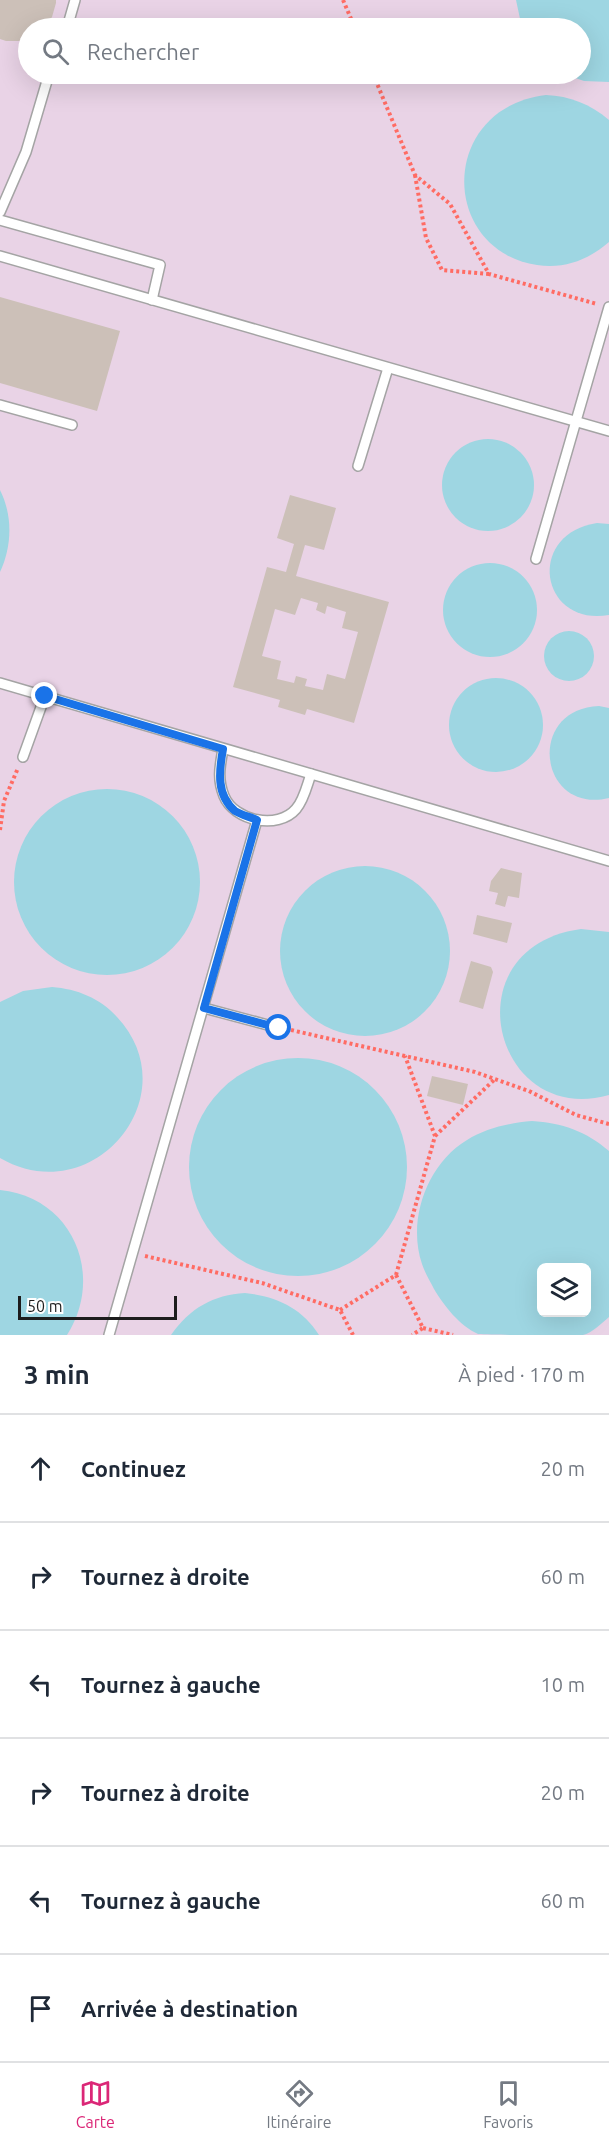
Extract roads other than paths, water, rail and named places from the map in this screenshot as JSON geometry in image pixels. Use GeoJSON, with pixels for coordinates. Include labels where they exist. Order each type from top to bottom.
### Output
{"type":"FeatureCollection","features":[{"type":"Feature","properties":{"kind":"lane"},"geometry":{"type":"LineString","coordinates":[[70,18],[75,0]]}},
{"type":"Feature","properties":{"kind":"lane"},"geometry":{"type":"LineString","coordinates":[[0,212],[26,152],[46,84]]}},
{"type":"Feature","properties":{"kind":"lane"},"geometry":{"type":"LineString","coordinates":[[0,220],[160,265],[153,300]]}},
{"type":"Feature","properties":{"kind":"lane"},"geometry":{"type":"LineString","coordinates":[[0,256],[609,431]]}},
{"type":"Feature","properties":{"kind":"lane"},"geometry":{"type":"LineString","coordinates":[[536,559],[608,307]]}},
{"type":"Feature","properties":{"kind":"lane"},"geometry":{"type":"LineString","coordinates":[[358,466],[388,368]]}},
{"type":"Feature","properties":{"kind":"lane"},"geometry":{"type":"LineString","coordinates":[[0,405],[72,425]]}},
{"type":"Feature","properties":{"kind":"lane"},"geometry":{"type":"LineString","coordinates":[[0,684],[609,861]]}},
{"type":"Feature","properties":{"kind":"lane"},"geometry":{"type":"LineString","coordinates":[[23,757],[45,696]]}},
{"type":"Feature","properties":{"kind":"lane"},"geometry":{"type":"LineString","coordinates":[[223,749],[218,776],[225,798],[236,812],[257,820],[279,821],[295,811],[311,774]]}},
{"type":"Feature","properties":{"kind":"lane"},"geometry":{"type":"LineString","coordinates":[[109,1335],[257,820]]}},
{"type":"Feature","properties":{"kind":"lane"},"geometry":{"type":"LineString","coordinates":[[204,1008],[279,1028]]}},
{"type":"Feature","properties":{"kind":"water"},"geometry":{"type":"Polygon","coordinates":[[[516,0],[609,0],[609,82],[591,81],[591,18],[520,18],[516,0]]]}},
{"type":"Feature","properties":{"kind":"water"},"geometry":{"type":"Polygon","coordinates":[[[546,95],[579,102],[595,109],[609,120],[609,242],[593,254],[576,262],[557,266],[537,265],[505,254],[482,234],[468,208],[464,179],[470,151],[485,125],[511,105],[546,95]]]}},
{"type":"Feature","properties":{"kind":"water"},"geometry":{"type":"Polygon","coordinates":[[[488,439],[506,443],[520,453],[530,467],[534,485],[530,503],[520,517],[506,527],[488,531],[470,527],[456,517],[446,503],[442,485],[446,467],[456,453],[470,443],[488,439]]]}},
{"type":"Feature","properties":{"kind":"water"},"geometry":{"type":"Polygon","coordinates":[[[0,490],[9,521],[9,541],[0,572],[0,490]]]}},
{"type":"Feature","properties":{"kind":"water"},"geometry":{"type":"Polygon","coordinates":[[[597,523],[609,524],[609,615],[586,615],[568,607],[556,594],[550,578],[551,560],[559,544],[574,531],[597,523]]]}},
{"type":"Feature","properties":{"kind":"water"},"geometry":{"type":"Polygon","coordinates":[[[490,563],[508,567],[523,577],[533,592],[537,610],[533,628],[523,643],[508,653],[490,657],[472,653],[457,643],[447,628],[443,610],[447,592],[457,577],[472,567],[490,563]]]}},
{"type":"Feature","properties":{"kind":"water"},"geometry":{"type":"Polygon","coordinates":[[[564,631],[574,631],[587,638],[594,651],[594,661],[587,674],[574,681],[564,681],[555,677],[548,670],[544,661],[544,651],[548,642],[555,635],[564,631]]]}},
{"type":"Feature","properties":{"kind":"water"},"geometry":{"type":"Polygon","coordinates":[[[496,678],[514,682],[529,692],[539,707],[543,725],[539,743],[529,758],[514,768],[496,772],[478,768],[463,758],[453,743],[449,725],[453,707],[463,692],[478,682],[496,678]]]}},
{"type":"Feature","properties":{"kind":"water"},"geometry":{"type":"Polygon","coordinates":[[[599,706],[609,708],[609,798],[585,799],[568,791],[556,777],[550,760],[551,741],[560,724],[575,712],[599,706]]]}},
{"type":"Feature","properties":{"kind":"water"},"geometry":{"type":"Polygon","coordinates":[[[107,789],[125,791],[142,797],[158,805],[172,817],[184,831],[192,847],[198,864],[200,882],[198,900],[192,917],[184,933],[172,947],[158,959],[142,967],[125,973],[107,975],[89,973],[72,967],[56,959],[42,947],[30,933],[22,917],[16,900],[14,882],[16,864],[22,847],[30,831],[42,817],[56,805],[72,797],[89,791],[107,789]]]}},
{"type":"Feature","properties":{"kind":"water"},"geometry":{"type":"Polygon","coordinates":[[[365,866],[382,867],[398,872],[425,891],[444,918],[449,934],[449,968],[444,984],[425,1011],[398,1030],[382,1035],[365,1036],[348,1035],[332,1030],[305,1011],[286,984],[281,968],[280,951],[281,934],[286,918],[305,891],[332,872],[348,867],[365,866]]]}},
{"type":"Feature","properties":{"kind":"water"},"geometry":{"type":"Polygon","coordinates":[[[581,929],[609,932],[609,1095],[569,1098],[537,1086],[514,1062],[502,1031],[501,998],[513,967],[540,943],[581,929]]]}},
{"type":"Feature","properties":{"kind":"water"},"geometry":{"type":"Polygon","coordinates":[[[52,987],[88,996],[117,1017],[137,1048],[143,1080],[137,1110],[121,1137],[97,1158],[68,1170],[35,1171],[0,1158],[0,1002],[23,991],[52,987]]]}},
{"type":"Feature","properties":{"kind":"water"},"geometry":{"type":"Polygon","coordinates":[[[309,1058],[340,1066],[359,1076],[375,1090],[389,1106],[399,1125],[407,1156],[407,1178],[399,1209],[389,1228],[375,1244],[359,1258],[340,1268],[309,1276],[287,1276],[256,1268],[237,1258],[207,1228],[197,1209],[191,1188],[189,1156],[197,1125],[207,1106],[237,1076],[256,1066],[277,1060],[309,1058]]]}},
{"type":"Feature","properties":{"kind":"water"},"geometry":{"type":"Polygon","coordinates":[[[532,1121],[563,1126],[582,1133],[609,1151],[609,1317],[586,1334],[478,1334],[459,1321],[448,1309],[426,1274],[418,1247],[417,1229],[419,1212],[431,1178],[453,1150],[474,1136],[498,1127],[532,1121]]]}},
{"type":"Feature","properties":{"kind":"water"},"geometry":{"type":"Polygon","coordinates":[[[0,1190],[25,1196],[47,1207],[63,1223],[75,1243],[82,1265],[83,1288],[78,1312],[67,1335],[0,1335],[0,1190]]]}},
{"type":"Feature","properties":{"kind":"water"},"geometry":{"type":"Polygon","coordinates":[[[245,1293],[278,1300],[287,1305],[305,1317],[319,1335],[171,1335],[194,1310],[213,1300],[245,1293]]]}}]}
